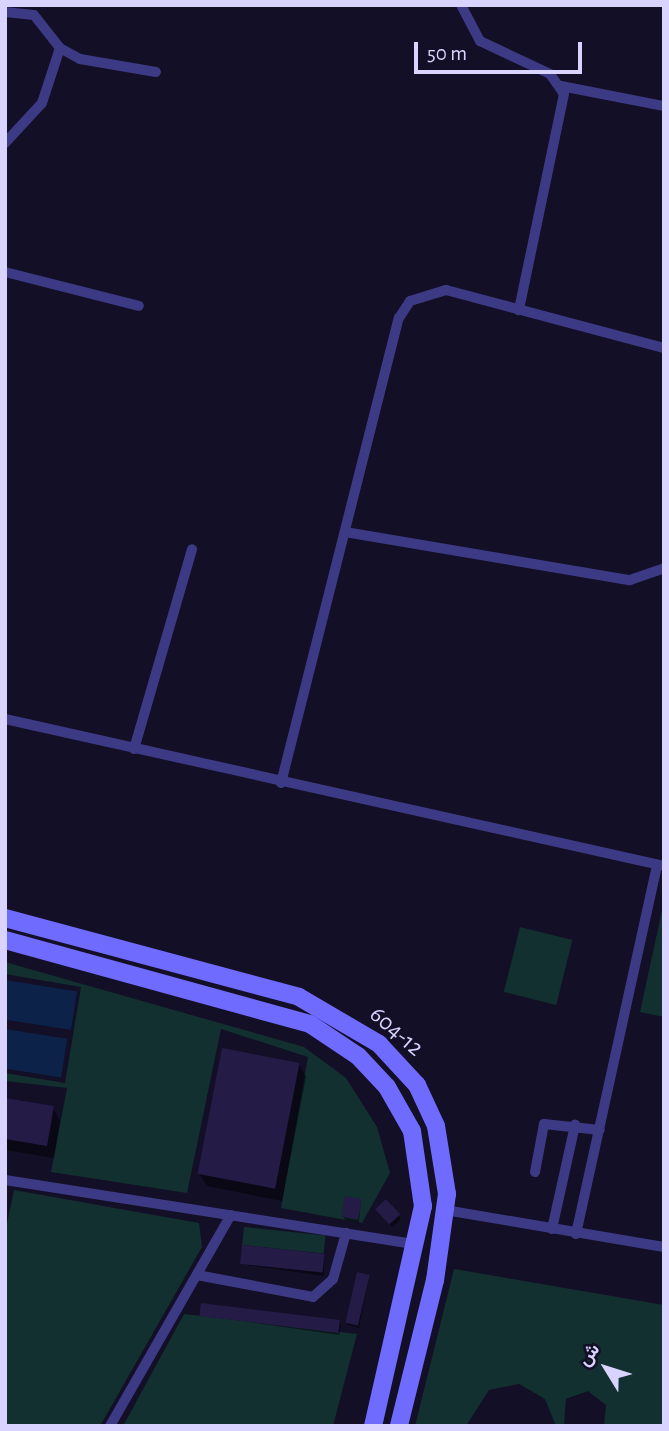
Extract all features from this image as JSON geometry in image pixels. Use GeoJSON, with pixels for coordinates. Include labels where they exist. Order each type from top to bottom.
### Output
{"type":"FeatureCollection","features":[{"type":"Feature","properties":{"kind":"main road","name":"604-12"},"geometry":{"type":"LineString","coordinates":[[5,918],[299,997],[352,1024],[405,1069],[428,1105],[446,1170],[445,1210],[435,1280],[399,1426]]}},
{"type":"Feature","properties":{"kind":"main road","name":"604-12"},"geometry":{"type":"LineString","coordinates":[[5,940],[289,1016],[335,1038],[387,1087],[412,1131],[423,1180],[415,1244],[373,1426]]}},
{"type":"Feature","properties":{"kind":"lane"},"geometry":{"type":"LineString","coordinates":[[461,5],[480,41],[550,74],[561,86],[564,111],[519,310]]}},
{"type":"Feature","properties":{"kind":"lane"},"geometry":{"type":"LineString","coordinates":[[5,12],[34,15],[60,48],[80,59],[156,72]]}},
{"type":"Feature","properties":{"kind":"lane"},"geometry":{"type":"LineString","coordinates":[[5,143],[42,103],[60,48]]}},
{"type":"Feature","properties":{"kind":"lane"},"geometry":{"type":"LineString","coordinates":[[561,86],[664,106]]}},
{"type":"Feature","properties":{"kind":"lane"},"geometry":{"type":"LineString","coordinates":[[5,272],[139,306]]}},
{"type":"Feature","properties":{"kind":"lane"},"geometry":{"type":"LineString","coordinates":[[281,783],[399,318],[410,301],[446,290],[664,348]]}},
{"type":"Feature","properties":{"kind":"lane"},"geometry":{"type":"LineString","coordinates":[[345,532],[630,580],[664,568]]}},
{"type":"Feature","properties":{"kind":"lane"},"geometry":{"type":"LineString","coordinates":[[134,749],[192,549]]}},
{"type":"Feature","properties":{"kind":"lane"},"geometry":{"type":"LineString","coordinates":[[5,719],[660,866],[576,1234]]}},
{"type":"Feature","properties":{"kind":"lane"},"geometry":{"type":"LineString","coordinates":[[536,1172],[541,1127],[554,1121],[600,1130]]}},
{"type":"Feature","properties":{"kind":"lane"},"geometry":{"type":"LineString","coordinates":[[552,1230],[575,1125]]}},
{"type":"Feature","properties":{"kind":"lane"},"geometry":{"type":"LineString","coordinates":[[5,1180],[415,1244]]}},
{"type":"Feature","properties":{"kind":"lane"},"geometry":{"type":"LineString","coordinates":[[445,1210],[664,1247]]}},
{"type":"Feature","properties":{"kind":"lane"},"geometry":{"type":"LineString","coordinates":[[110,1426],[232,1215]]}},
{"type":"Feature","properties":{"kind":"lane"},"geometry":{"type":"LineString","coordinates":[[197,1275],[313,1297],[333,1279],[346,1233]]}},
{"type":"Feature","properties":{"kind":"green space"},"geometry":{"type":"Polygon","coordinates":[[[664,901],[664,1017],[640,1012],[664,901]]]}},
{"type":"Feature","properties":{"kind":"green space"},"geometry":{"type":"Polygon","coordinates":[[[520,927],[572,940],[556,1005],[504,992],[520,927]]]}},
{"type":"Feature","properties":{"kind":"green space"},"geometry":{"type":"Polygon","coordinates":[[[5,962],[304,1047],[346,1078],[377,1127],[390,1173],[362,1223],[281,1208],[308,1057],[221,1029],[187,1193],[51,1172],[67,1088],[5,1081],[5,1073],[65,1083],[81,987],[5,974],[5,962]]]}},
{"type":"Feature","properties":{"kind":"green space"},"geometry":{"type":"Polygon","coordinates":[[[14,1190],[199,1223],[202,1247],[100,1426],[5,1426],[5,1233],[14,1190]]]}},
{"type":"Feature","properties":{"kind":"green space"},"geometry":{"type":"Polygon","coordinates":[[[244,1227],[326,1236],[324,1253],[242,1245],[244,1227]]]}},
{"type":"Feature","properties":{"kind":"green space"},"geometry":{"type":"Polygon","coordinates":[[[454,1269],[664,1305],[664,1426],[604,1426],[606,1405],[588,1391],[566,1399],[564,1426],[556,1426],[545,1399],[519,1384],[489,1390],[466,1426],[415,1426],[454,1269]]]}},
{"type":"Feature","properties":{"kind":"green space"},"geometry":{"type":"Polygon","coordinates":[[[184,1314],[357,1334],[333,1426],[123,1426],[184,1314]]]}},
{"type":"Feature","properties":{"kind":"water"},"geometry":{"type":"Polygon","coordinates":[[[5,980],[77,991],[71,1030],[5,1019],[5,980]]]}},
{"type":"Feature","properties":{"kind":"water"},"geometry":{"type":"Polygon","coordinates":[[[5,1029],[67,1039],[61,1077],[5,1068],[5,1029]]]}},
{"type":"Feature","properties":{"kind":"building"},"geometry":{"type":"Polygon","coordinates":[[[222,1048],[300,1063],[275,1189],[198,1174],[222,1048]]]}},
{"type":"Feature","properties":{"kind":"building"},"geometry":{"type":"Polygon","coordinates":[[[5,1098],[54,1106],[47,1146],[5,1139],[5,1098]]]}},
{"type":"Feature","properties":{"kind":"building"},"geometry":{"type":"Polygon","coordinates":[[[345,1196],[362,1199],[358,1220],[341,1217],[345,1196]]]}},
{"type":"Feature","properties":{"kind":"building"},"geometry":{"type":"Polygon","coordinates":[[[386,1199],[400,1214],[389,1225],[375,1209],[386,1199]]]}},
{"type":"Feature","properties":{"kind":"building"},"geometry":{"type":"Polygon","coordinates":[[[242,1245],[325,1254],[323,1273],[240,1264],[242,1245]]]}},
{"type":"Feature","properties":{"kind":"building"},"geometry":{"type":"Polygon","coordinates":[[[357,1272],[370,1275],[358,1326],[345,1323],[357,1272]]]}},
{"type":"Feature","properties":{"kind":"building"},"geometry":{"type":"Polygon","coordinates":[[[201,1303],[340,1320],[338,1333],[199,1316],[201,1303]]]}}]}
